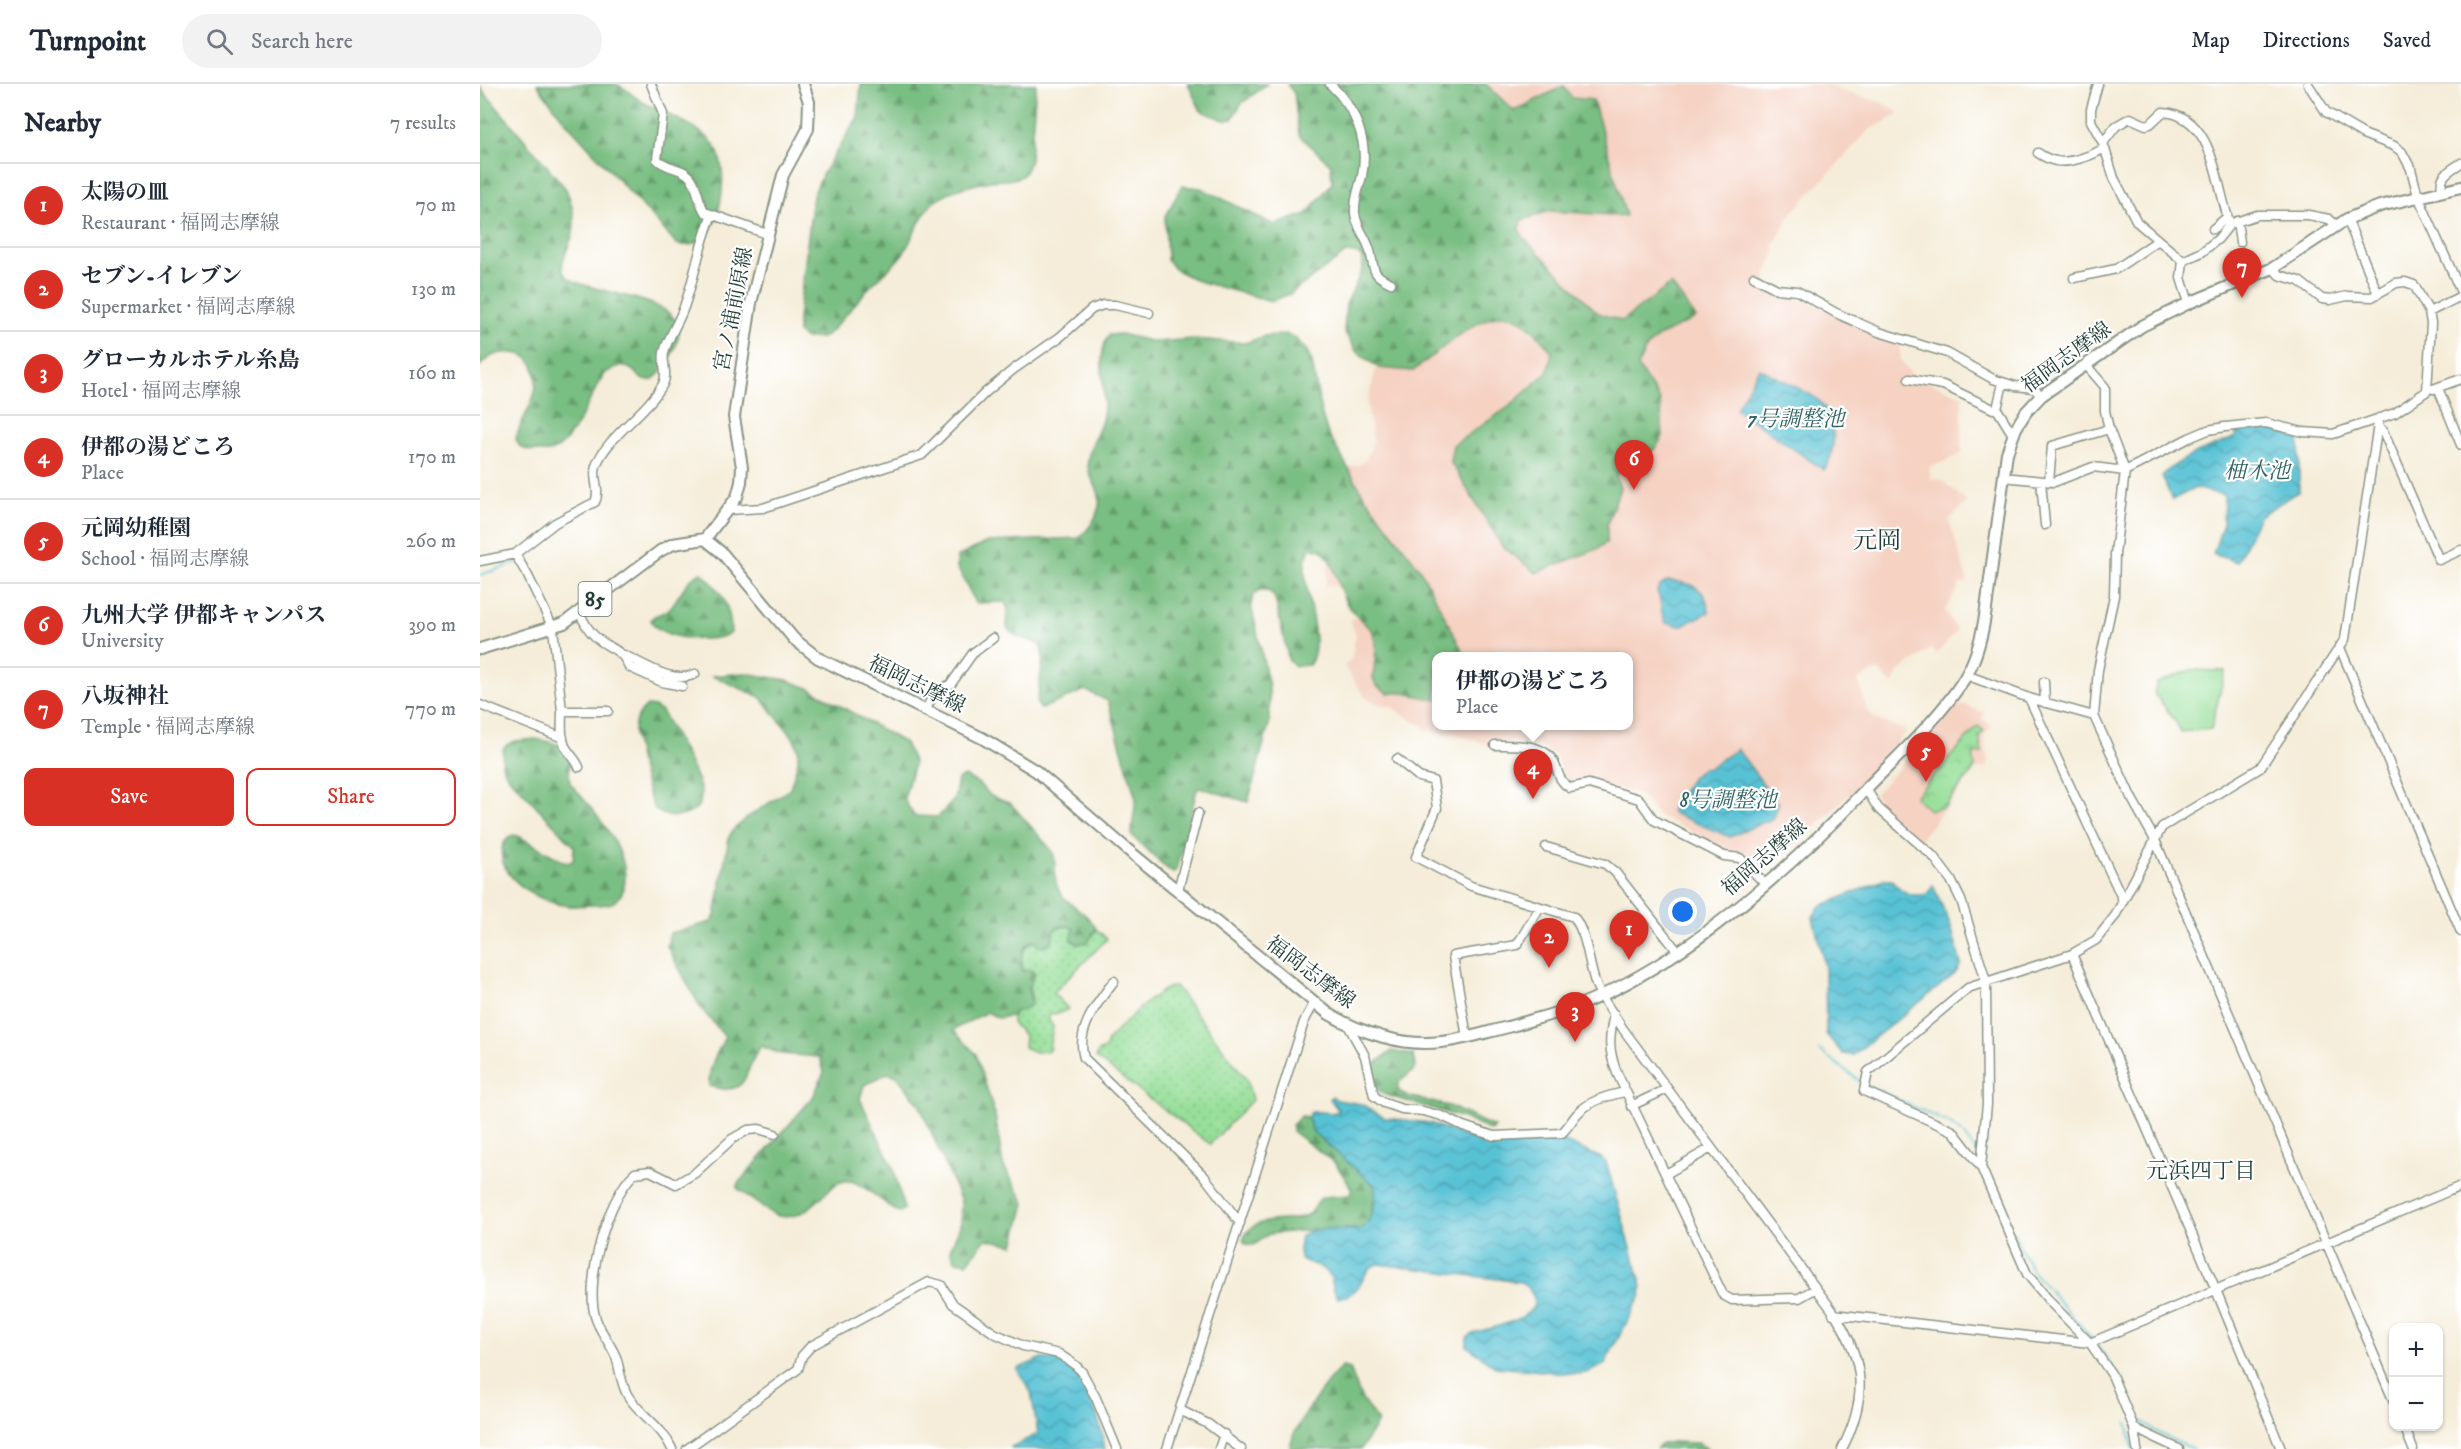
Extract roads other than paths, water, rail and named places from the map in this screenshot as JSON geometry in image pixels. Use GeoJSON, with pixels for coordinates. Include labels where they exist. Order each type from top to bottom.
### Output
{"type":"FeatureCollection","features":[{"type":"Feature","properties":{"kind":"main road","name":"宮ノ浦前原線"},"geometry":{"type":"LineString","coordinates":[[705,539],[737,497],[741,482],[742,467],[734,417],[751,303],[783,175],[808,129],[809,102],[803,84]]}},
{"type":"Feature","properties":{"kind":"main road","name":"福岡志摩線"},"geometry":{"type":"LineString","coordinates":[[705,539],[722,553],[794,639],[818,658],[982,738],[1036,771],[1314,1003],[1348,1025],[1379,1035],[1421,1043],[1467,1037],[1544,1016],[1601,995],[1712,928],[1765,884],[1907,747],[1966,675],[1983,632],[2007,453],[2013,435],[2026,412],[2041,396],[2142,326],[2189,303],[2273,268],[2347,219],[2380,206],[2461,187]]}},
{"type":"Feature","properties":{"kind":"main road","name":"85"},"geometry":{"type":"LineString","coordinates":[[480,649],[553,628],[579,612],[660,551],[673,544],[705,539]]}},
{"type":"Feature","properties":{"kind":"street"},"geometry":{"type":"LineString","coordinates":[[651,84],[663,114],[657,159],[665,166],[682,171],[690,177],[700,206],[705,213],[767,234]]}},
{"type":"Feature","properties":{"kind":"street"},"geometry":{"type":"LineString","coordinates":[[1330,84],[1351,110],[1363,141],[1364,161],[1355,203],[1355,214],[1377,276],[1391,283]]}},
{"type":"Feature","properties":{"kind":"street"},"geometry":{"type":"LineString","coordinates":[[2098,84],[2091,121],[2103,145],[2114,178],[2137,222],[2183,261]]}},
{"type":"Feature","properties":{"kind":"street"},"geometry":{"type":"LineString","coordinates":[[2308,84],[2326,112],[2363,134],[2394,146],[2402,152],[2411,169],[2418,196],[2461,294],[2429,312]]}},
{"type":"Feature","properties":{"kind":"street"},"geometry":{"type":"LineString","coordinates":[[2038,153],[2048,159],[2062,162],[2099,152],[2116,126],[2130,118],[2146,125],[2163,112],[2169,112],[2191,121],[2214,162],[2240,242]]}},
{"type":"Feature","properties":{"kind":"street"},"geometry":{"type":"LineString","coordinates":[[2442,190],[2441,183],[2444,174],[2461,163]]}},
{"type":"Feature","properties":{"kind":"street"},"geometry":{"type":"LineString","coordinates":[[2213,229],[2232,221],[2257,215],[2289,214],[2329,219],[2336,225]]}},
{"type":"Feature","properties":{"kind":"street"},"geometry":{"type":"LineString","coordinates":[[480,561],[514,554],[555,523],[592,504],[597,498],[595,472],[601,457],[653,398],[663,383],[665,378],[664,351],[684,308],[697,255],[712,215]]}},
{"type":"Feature","properties":{"kind":"street"},"geometry":{"type":"LineString","coordinates":[[2347,219],[2378,294]]}},
{"type":"Feature","properties":{"kind":"street"},"geometry":{"type":"LineString","coordinates":[[2183,261],[2202,252],[2218,239],[2232,221]]}},
{"type":"Feature","properties":{"kind":"street"},"geometry":{"type":"LineString","coordinates":[[2074,278],[2116,269],[2157,241]]}},
{"type":"Feature","properties":{"kind":"street"},"geometry":{"type":"LineString","coordinates":[[2183,261],[2181,278],[2189,303]]}},
{"type":"Feature","properties":{"kind":"street"},"geometry":{"type":"LineString","coordinates":[[2273,268],[2278,275],[2299,281],[2322,299],[2372,297],[2396,283],[2405,282],[2414,285],[2429,312],[2430,354],[2427,391]]}},
{"type":"Feature","properties":{"kind":"street"},"geometry":{"type":"LineString","coordinates":[[1754,277],[1777,289],[1797,291],[1836,313],[1879,332],[1947,353],[2003,383],[2034,388],[2041,396]]}},
{"type":"Feature","properties":{"kind":"street"},"geometry":{"type":"LineString","coordinates":[[728,510],[763,508],[921,455],[986,392],[1060,337],[1092,309],[1103,305],[1115,305],[1149,313]]}},
{"type":"Feature","properties":{"kind":"street"},"geometry":{"type":"LineString","coordinates":[[2086,365],[2104,387],[2105,411],[2109,429],[2125,471],[2115,554],[2113,602],[2098,670],[2094,716],[2155,840],[2389,1390]]}},
{"type":"Feature","properties":{"kind":"street"},"geometry":{"type":"LineString","coordinates":[[1909,379],[1943,385],[1997,409]]}},
{"type":"Feature","properties":{"kind":"street"},"geometry":{"type":"LineString","coordinates":[[2003,477],[2045,482],[2070,478],[2093,467],[2125,471],[2208,429],[2266,423],[2303,432],[2333,434],[2378,422],[2427,391],[2461,379]]}},
{"type":"Feature","properties":{"kind":"street"},"geometry":{"type":"LineString","coordinates":[[2003,383],[1997,409],[2013,435]]}},
{"type":"Feature","properties":{"kind":"street"},"geometry":{"type":"LineString","coordinates":[[2438,388],[2461,445]]}},
{"type":"Feature","properties":{"kind":"street"},"geometry":{"type":"LineString","coordinates":[[2378,422],[2439,560],[2461,550]]}},
{"type":"Feature","properties":{"kind":"street"},"geometry":{"type":"LineString","coordinates":[[2137,1449],[2134,1428],[2112,1375],[2093,1342],[2051,1303],[2027,1274],[1981,1167],[1953,1131],[1864,1091],[1868,1072],[1968,988],[2072,954],[2096,940],[2115,916],[2162,827],[2260,768],[2341,650],[2345,639],[2378,422]]}},
{"type":"Feature","properties":{"kind":"street"},"geometry":{"type":"LineString","coordinates":[[2045,525],[2045,482],[2052,446],[2109,429]]}},
{"type":"Feature","properties":{"kind":"street"},"geometry":{"type":"LineString","coordinates":[[514,554],[528,576],[553,628],[562,711],[562,738],[579,767]]}},
{"type":"Feature","properties":{"kind":"street"},"geometry":{"type":"LineString","coordinates":[[579,612],[597,639],[624,655],[667,675],[682,678],[695,674]]}},
{"type":"Feature","properties":{"kind":"street"},"geometry":{"type":"LineString","coordinates":[[926,710],[935,692],[951,684],[973,653],[993,638]]}},
{"type":"Feature","properties":{"kind":"street"},"geometry":{"type":"LineString","coordinates":[[2341,650],[2461,932]]}},
{"type":"Feature","properties":{"kind":"street"},"geometry":{"type":"LineString","coordinates":[[624,655],[632,669],[656,677],[662,682],[682,686]]}},
{"type":"Feature","properties":{"kind":"street"},"geometry":{"type":"LineString","coordinates":[[1966,675],[2044,703],[2094,716]]}},
{"type":"Feature","properties":{"kind":"street"},"geometry":{"type":"LineString","coordinates":[[2043,682],[2044,703]]}},
{"type":"Feature","properties":{"kind":"street"},"geometry":{"type":"LineString","coordinates":[[2029,698],[2123,900]]}},
{"type":"Feature","properties":{"kind":"street"},"geometry":{"type":"LineString","coordinates":[[480,705],[562,738]]}},
{"type":"Feature","properties":{"kind":"street"},"geometry":{"type":"LineString","coordinates":[[562,711],[608,711]]}},
{"type":"Feature","properties":{"kind":"street"},"geometry":{"type":"LineString","coordinates":[[1495,745],[1527,747],[1547,754],[1552,759],[1560,780],[1570,788],[1589,784],[1639,799],[1654,820],[1724,856],[1740,858],[1765,884]]}},
{"type":"Feature","properties":{"kind":"street"},"geometry":{"type":"LineString","coordinates":[[1397,759],[1419,777],[1433,782],[1437,808],[1416,857],[1472,886],[1574,917],[1582,932],[1596,985],[1601,995],[1846,1333],[1854,1349],[1860,1379],[1858,1412],[1842,1449]]}},
{"type":"Feature","properties":{"kind":"street"},"geometry":{"type":"LineString","coordinates":[[1866,789],[1878,808],[1933,856],[1951,880],[1961,900],[1986,981],[1987,1104],[1981,1167]]}},
{"type":"Feature","properties":{"kind":"street"},"geometry":{"type":"LineString","coordinates":[[1178,890],[1198,813]]}},
{"type":"Feature","properties":{"kind":"street"},"geometry":{"type":"LineString","coordinates":[[1546,847],[1605,864],[1615,872],[1677,951]]}},
{"type":"Feature","properties":{"kind":"street"},"geometry":{"type":"LineString","coordinates":[[1467,1037],[1453,956],[1517,945],[1540,907]]}},
{"type":"Feature","properties":{"kind":"street"},"geometry":{"type":"LineString","coordinates":[[2072,954],[2216,1290],[2281,1449]]}},
{"type":"Feature","properties":{"kind":"street"},"geometry":{"type":"LineString","coordinates":[[1114,981],[1094,1008],[1081,1040],[1084,1058],[1204,1176],[1240,1223]]}},
{"type":"Feature","properties":{"kind":"street"},"geometry":{"type":"LineString","coordinates":[[1167,1449],[1304,1022],[1314,1003]]}},
{"type":"Feature","properties":{"kind":"street"},"geometry":{"type":"LineString","coordinates":[[1614,1014],[1609,1038],[1610,1053],[1625,1092],[1726,1298],[1732,1300],[1799,1298],[1815,1289]]}},
{"type":"Feature","properties":{"kind":"street"},"geometry":{"type":"LineString","coordinates":[[1348,1025],[1365,1056],[1374,1096],[1384,1103],[1402,1109],[1442,1116],[1494,1136],[1562,1132],[1577,1114],[1593,1102],[1625,1092]]}},
{"type":"Feature","properties":{"kind":"street"},"geometry":{"type":"LineString","coordinates":[[1631,1106],[1667,1089]]}},
{"type":"Feature","properties":{"kind":"street"},"geometry":{"type":"LineString","coordinates":[[672,1449],[659,1428],[636,1407],[626,1394],[615,1354],[594,1314],[596,1266],[605,1224],[616,1198],[634,1173],[650,1171],[676,1184],[695,1173],[732,1139],[748,1130],[759,1129],[775,1134]]}},
{"type":"Feature","properties":{"kind":"street"},"geometry":{"type":"LineString","coordinates":[[1665,1174],[1711,1148]]}},
{"type":"Feature","properties":{"kind":"street"},"geometry":{"type":"LineString","coordinates":[[1833,1314],[2093,1342],[2461,1186]]}},
{"type":"Feature","properties":{"kind":"street"},"geometry":{"type":"LineString","coordinates":[[687,1449],[798,1369],[802,1356],[811,1346],[929,1282],[940,1286],[953,1304],[994,1333],[1023,1346],[1059,1354],[1082,1372],[1096,1398],[1117,1449]]}},
{"type":"Feature","properties":{"kind":"street"},"geometry":{"type":"LineString","coordinates":[[1180,1410],[1224,1434],[1241,1449]]}},
{"type":"Feature","properties":{"kind":"street"},"geometry":{"type":"LineString","coordinates":[[2134,1428],[2179,1449]]}},
{"type":"Feature","properties":{"kind":"street"},"geometry":{"type":"LineString","coordinates":[[2406,1431],[2414,1449]]}},
{"type":"Feature","properties":{"kind":"street"},"geometry":{"type":"LineString","coordinates":[[1219,1449],[1224,1434]]}},
{"type":"Feature","properties":{"kind":"water","name":"7号調整池"},"geometry":{"type":"Polygon","coordinates":[[[1759,368],[1801,389],[1822,404],[1833,432],[1832,452],[1824,470],[1736,409],[1759,368]]]}},
{"type":"Feature","properties":{"kind":"water","name":"柚木池"},"geometry":{"type":"Polygon","coordinates":[[[2267,427],[2297,436],[2299,439],[2299,491],[2259,516],[2237,562],[2213,554],[2223,524],[2224,495],[2195,488],[2172,500],[2162,476],[2187,458],[2236,437],[2236,432],[2267,427]]]}},
{"type":"Feature","properties":{"kind":"water"},"geometry":{"type":"Polygon","coordinates":[[[1667,581],[1696,587],[1705,596],[1709,612],[1681,626],[1666,623],[1657,591],[1667,581]]]}},
{"type":"Feature","properties":{"kind":"water","name":"8号調整池"},"geometry":{"type":"Polygon","coordinates":[[[1737,749],[1778,804],[1774,818],[1730,837],[1672,813],[1671,809],[1692,777],[1704,767],[1707,769],[1737,749]]]}},
{"type":"Feature","properties":{"kind":"water"},"geometry":{"type":"Polygon","coordinates":[[[1883,880],[1892,880],[1903,891],[1916,895],[1927,894],[1933,885],[1951,926],[1961,964],[1955,974],[1853,1055],[1843,1054],[1826,1034],[1825,967],[1813,917],[1819,907],[1883,880]]]}},
{"type":"Feature","properties":{"kind":"water"},"geometry":{"type":"Polygon","coordinates":[[[1332,1096],[1337,1100],[1361,1104],[1385,1118],[1430,1123],[1478,1141],[1561,1140],[1606,1162],[1642,1286],[1641,1295],[1604,1365],[1587,1373],[1577,1374],[1495,1367],[1467,1346],[1467,1338],[1472,1333],[1508,1323],[1530,1311],[1534,1303],[1532,1293],[1521,1282],[1378,1264],[1368,1271],[1354,1292],[1338,1298],[1327,1272],[1300,1258],[1301,1236],[1322,1229],[1362,1229],[1371,1215],[1375,1203],[1375,1191],[1374,1185],[1313,1132],[1308,1117],[1310,1113],[1339,1111],[1330,1099],[1332,1096]]]}},
{"type":"Feature","properties":{"kind":"water"},"geometry":{"type":"Polygon","coordinates":[[[1040,1359],[1058,1360],[1078,1375],[1091,1398],[1105,1449],[1012,1449],[1011,1447],[1038,1434],[1031,1392],[1017,1369],[1040,1359]]]}},
{"type":"Feature","properties":{"kind":"waterway"},"geometry":{"type":"LineString","coordinates":[[480,575],[516,563]]}},
{"type":"Feature","properties":{"kind":"waterway"},"geometry":{"type":"LineString","coordinates":[[1819,1050],[1862,1083]]}},
{"type":"Feature","properties":{"kind":"waterway"},"geometry":{"type":"LineString","coordinates":[[1867,1086],[1949,1123],[1963,1134],[1979,1156]]}},
{"type":"Feature","properties":{"kind":"waterway"},"geometry":{"type":"LineString","coordinates":[[1997,1193],[2006,1216]]}},
{"type":"Feature","properties":{"kind":"waterway"},"geometry":{"type":"LineString","coordinates":[[2013,1232],[2032,1271],[2093,1340]]}},
{"type":"Feature","properties":{"kind":"waterway"},"geometry":{"type":"LineString","coordinates":[[2097,1344],[2117,1374],[2124,1394]]}},
{"type":"Feature","properties":{"kind":"waterway"},"geometry":{"type":"LineString","coordinates":[[2130,1407],[2142,1422],[2166,1437],[2193,1449]]}},
{"type":"Feature","properties":{"kind":"waterway"},"geometry":{"type":"LineString","coordinates":[[2127,1422],[2133,1449]]}},
{"type":"Feature","properties":{"kind":"place","name":"八坂神社"},"geometry":{"type":"Point","coordinates":[2242,298]}},
{"type":"Feature","properties":{"kind":"place","name":"九州大学 伊都キャンパス"},"geometry":{"type":"Point","coordinates":[1634,490]}},
{"type":"Feature","properties":{"kind":"place","name":"元岡幼稚園"},"geometry":{"type":"Point","coordinates":[1926,782]}},
{"type":"Feature","properties":{"kind":"place","name":"伊都の湯どころ"},"geometry":{"type":"Point","coordinates":[1533,799]}},
{"type":"Feature","properties":{"kind":"place","name":"太陽の皿"},"geometry":{"type":"Point","coordinates":[1629,960]}},
{"type":"Feature","properties":{"kind":"place","name":"セブン-イレブン"},"geometry":{"type":"Point","coordinates":[1549,968]}},
{"type":"Feature","properties":{"kind":"place","name":"グローカルホテル糸島"},"geometry":{"type":"Point","coordinates":[1575,1042]}},
{"type":"Feature","properties":{"kind":"district","name":"元岡"},"geometry":{"type":"Point","coordinates":[1877,540]}},
{"type":"Feature","properties":{"kind":"district","name":"元浜四丁目"},"geometry":{"type":"Point","coordinates":[2201,1170]}}]}
